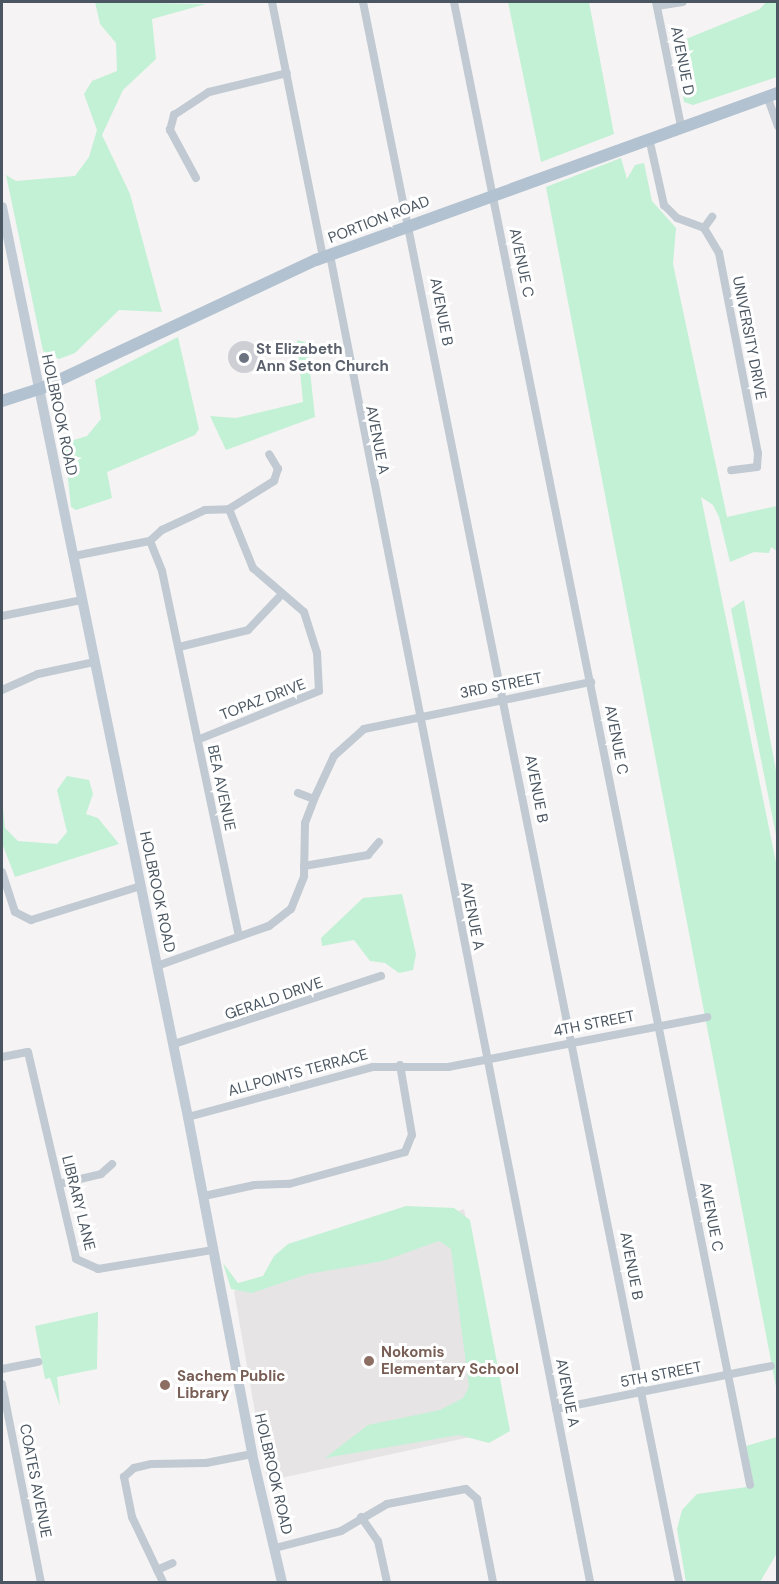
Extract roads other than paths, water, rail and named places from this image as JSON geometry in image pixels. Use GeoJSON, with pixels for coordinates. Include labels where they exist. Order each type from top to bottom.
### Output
{"type":"FeatureCollection","features":[{"type":"Feature","properties":{"kind":"main road","name":"PORTION ROAD"},"geometry":{"type":"LineString","coordinates":[[2,401],[40,388],[326,256],[493,192],[772,95]]}},
{"type":"Feature","properties":{"kind":"street","name":"AVENUE A"},"geometry":{"type":"LineString","coordinates":[[272,2],[326,256],[590,1582]]}},
{"type":"Feature","properties":{"kind":"street","name":"AVENUE B"},"geometry":{"type":"LineString","coordinates":[[363,2],[679,1582]]}},
{"type":"Feature","properties":{"kind":"street","name":"AVENUE C"},"geometry":{"type":"LineString","coordinates":[[454,2],[750,1485]]}},
{"type":"Feature","properties":{"kind":"street"},"geometry":{"type":"LineString","coordinates":[[657,4],[683,2]]}},
{"type":"Feature","properties":{"kind":"street","name":"AVENUE D"},"geometry":{"type":"LineString","coordinates":[[657,4],[681,126]]}},
{"type":"Feature","properties":{"kind":"street"},"geometry":{"type":"LineString","coordinates":[[196,178],[170,130],[174,115],[208,92],[287,73]]}},
{"type":"Feature","properties":{"kind":"street"},"geometry":{"type":"LineString","coordinates":[[772,95],[777,126]]}},
{"type":"Feature","properties":{"kind":"street"},"geometry":{"type":"LineString","coordinates":[[649,138],[664,205],[677,218],[704,228],[712,217]]}},
{"type":"Feature","properties":{"kind":"street","name":"HOLBROOK ROAD"},"geometry":{"type":"LineString","coordinates":[[2,207],[174,1044],[252,1454],[282,1582]]}},
{"type":"Feature","properties":{"kind":"street","name":"UNIVERSITY DRIVE"},"geometry":{"type":"LineString","coordinates":[[704,228],[719,253],[758,453],[757,466],[731,470]]}},
{"type":"Feature","properties":{"kind":"street"},"geometry":{"type":"LineString","coordinates":[[74,556],[150,541],[205,510],[229,509],[274,481],[278,469],[269,454]]}},
{"type":"Feature","properties":{"kind":"street","name":"TOPAZ DRIVE"},"geometry":{"type":"LineString","coordinates":[[198,740],[319,691],[322,680],[310,624],[299,606],[282,594],[248,561],[229,509]]}},
{"type":"Feature","properties":{"kind":"street","name":"BEA AVENUE"},"geometry":{"type":"LineString","coordinates":[[150,541],[162,571],[239,936]]}},
{"type":"Feature","properties":{"kind":"street"},"geometry":{"type":"LineString","coordinates":[[179,647],[248,630],[282,594]]}},
{"type":"Feature","properties":{"kind":"street"},"geometry":{"type":"LineString","coordinates":[[2,616],[82,600]]}},
{"type":"Feature","properties":{"kind":"street"},"geometry":{"type":"LineString","coordinates":[[2,690],[38,674],[94,662]]}},
{"type":"Feature","properties":{"kind":"street","name":"3RD STREET"},"geometry":{"type":"LineString","coordinates":[[157,966],[239,936],[287,914],[300,891],[304,866],[304,823],[332,760],[347,741],[374,724],[591,682]]}},
{"type":"Feature","properties":{"kind":"street"},"geometry":{"type":"LineString","coordinates":[[298,793],[314,800]]}},
{"type":"Feature","properties":{"kind":"street"},"geometry":{"type":"LineString","coordinates":[[304,866],[368,855],[379,842]]}},
{"type":"Feature","properties":{"kind":"street"},"geometry":{"type":"LineString","coordinates":[[2,872],[15,912],[31,920],[141,886]]}},
{"type":"Feature","properties":{"kind":"street","name":"GERALD DRIVE"},"geometry":{"type":"LineString","coordinates":[[174,1044],[381,976]]}},
{"type":"Feature","properties":{"kind":"street","name":"4TH STREET"},"geometry":{"type":"LineString","coordinates":[[487,1059],[706,1017]]}},
{"type":"Feature","properties":{"kind":"street","name":"LIBRARY LANE"},"geometry":{"type":"LineString","coordinates":[[2,1057],[28,1052],[73,1253],[91,1268],[213,1250]]}},
{"type":"Feature","properties":{"kind":"street","name":"ALLPOINTS TERRACE"},"geometry":{"type":"LineString","coordinates":[[188,1117],[361,1070],[400,1065],[428,1068],[487,1059]]}},
{"type":"Feature","properties":{"kind":"street"},"geometry":{"type":"LineString","coordinates":[[204,1196],[297,1182],[405,1152],[412,1135],[400,1065]]}},
{"type":"Feature","properties":{"kind":"street"},"geometry":{"type":"LineString","coordinates":[[59,1184],[101,1174],[112,1164]]}},
{"type":"Feature","properties":{"kind":"street"},"geometry":{"type":"LineString","coordinates":[[2,1369],[38,1362]]}},
{"type":"Feature","properties":{"kind":"street","name":"5TH STREET"},"geometry":{"type":"LineString","coordinates":[[556,1409],[771,1366]]}},
{"type":"Feature","properties":{"kind":"street","name":"COATES AVENUE"},"geometry":{"type":"LineString","coordinates":[[2,1384],[41,1582]]}},
{"type":"Feature","properties":{"kind":"street"},"geometry":{"type":"LineString","coordinates":[[163,1582],[132,1517],[124,1477],[134,1468],[152,1464],[206,1463],[252,1454]]}},
{"type":"Feature","properties":{"kind":"street"},"geometry":{"type":"LineString","coordinates":[[275,1548],[327,1536],[387,1504],[457,1489],[471,1491],[477,1499],[493,1582]]}},
{"type":"Feature","properties":{"kind":"street"},"geometry":{"type":"LineString","coordinates":[[362,1517],[378,1541],[387,1582]]}},
{"type":"Feature","properties":{"kind":"street"},"geometry":{"type":"LineString","coordinates":[[157,1570],[173,1563]]}},
{"type":"Feature","properties":{"kind":"place","name":"St Elizabeth Ann Seton Church"},"geometry":{"type":"Point","coordinates":[244,358]}},
{"type":"Feature","properties":{"kind":"place","name":"Nokomis Elementary School"},"geometry":{"type":"Point","coordinates":[369,1361]}},
{"type":"Feature","properties":{"kind":"place","name":"Sachem Public Library"},"geometry":{"type":"Point","coordinates":[165,1385]}}]}
